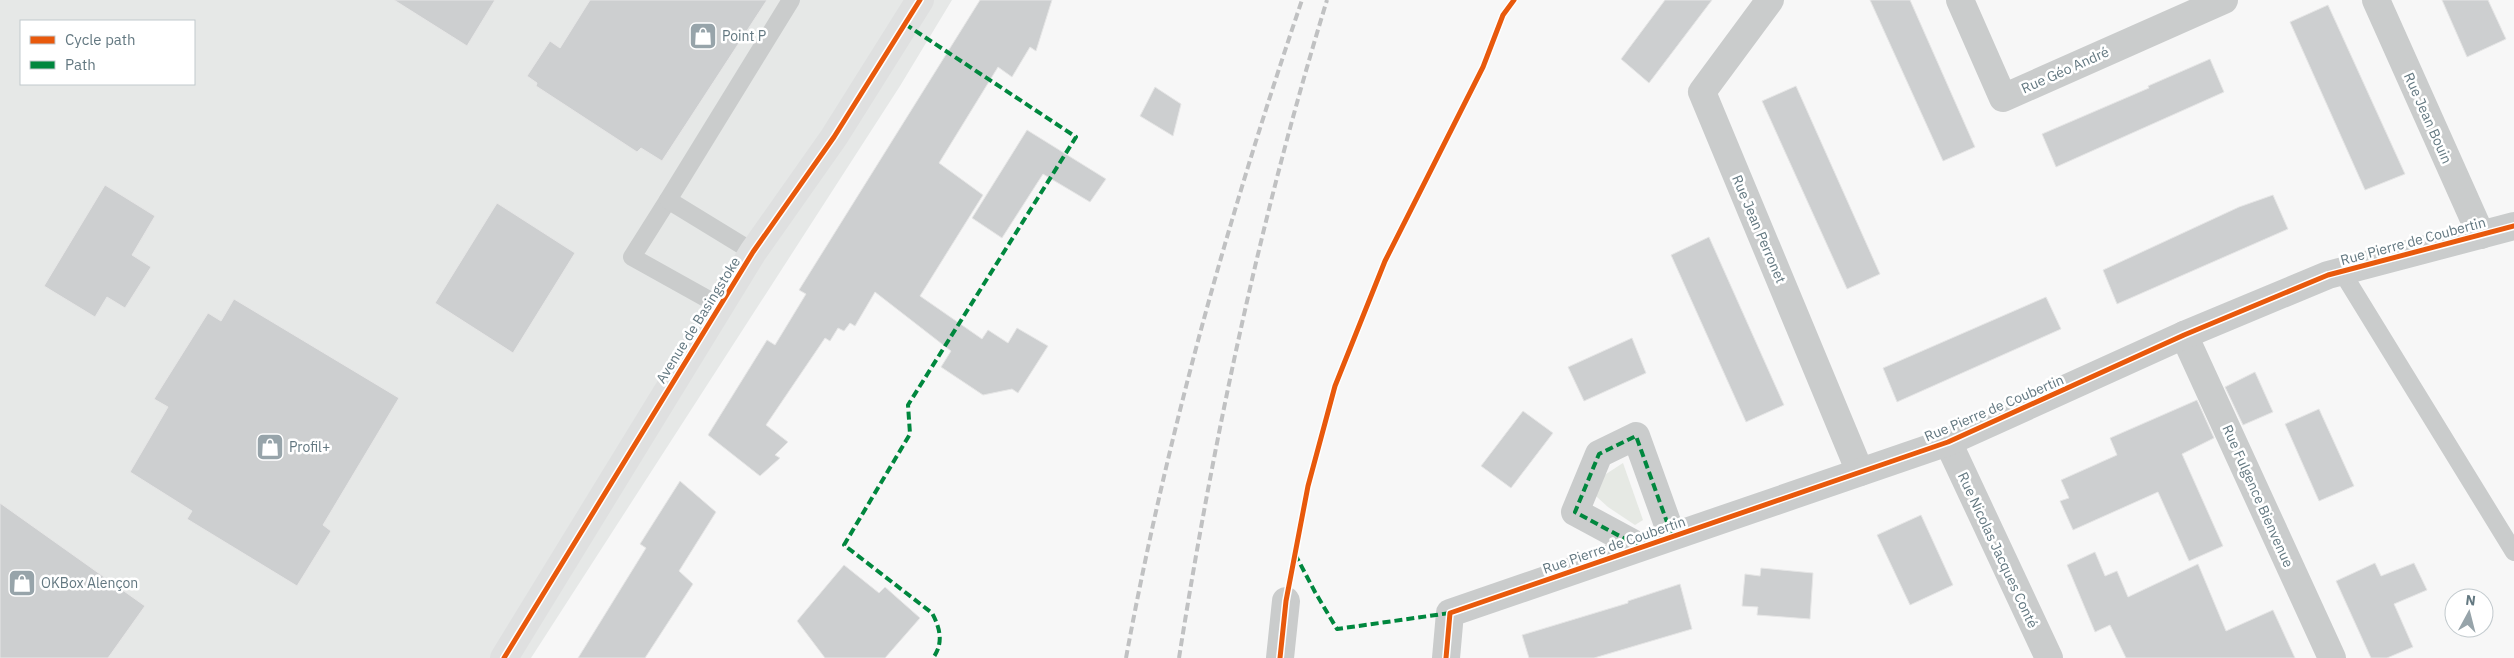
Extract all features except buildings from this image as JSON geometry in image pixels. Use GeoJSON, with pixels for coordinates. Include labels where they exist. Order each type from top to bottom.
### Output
{"type":"FeatureCollection","features":[{"type":"Feature","properties":{"kind":"main road","name":"Avenue de Basingstoke"},"geometry":{"type":"LineString","coordinates":[[504,658],[753,252],[834,137],[920,0]]}},
{"type":"Feature","properties":{"kind":"street","name":"Rue Jean Perronet"},"geometry":{"type":"LineString","coordinates":[[1770,0],[1702,92],[1860,472]]}},
{"type":"Feature","properties":{"kind":"street","name":"Rue Géo André"},"geometry":{"type":"LineString","coordinates":[[1960,0],[2003,98],[2224,0]]}},
{"type":"Feature","properties":{"kind":"street","name":"Rue Jean Bouin"},"geometry":{"type":"LineString","coordinates":[[2376,0],[2481,235]]}},
{"type":"Feature","properties":{"kind":"street","name":"Rue Pierre de Coubertin"},"geometry":{"type":"LineString","coordinates":[[1446,658],[1450,612],[1948,442],[2184,335],[2328,275],[2514,226]]}},
{"type":"Feature","properties":{"kind":"street","name":"Rue Fulgence Bienvenue"},"geometry":{"type":"LineString","coordinates":[[2184,335],[2332,658]]}},
{"type":"Feature","properties":{"kind":"street"},"geometry":{"type":"LineString","coordinates":[[1640,547],[1575,512],[1599,454],[1636,436],[1672,536]]}},
{"type":"Feature","properties":{"kind":"street","name":"Rue Nicolas Jacques Conté"},"geometry":{"type":"LineString","coordinates":[[1948,442],[2049,658]]}},
{"type":"Feature","properties":{"kind":"street"},"geometry":{"type":"LineString","coordinates":[[1280,658],[1286,601]]}},
{"type":"Feature","properties":{"kind":"lane"},"geometry":{"type":"LineString","coordinates":[[720,306],[632,257],[791,0]]}},
{"type":"Feature","properties":{"kind":"lane"},"geometry":{"type":"LineString","coordinates":[[668,200],[753,252]]}},
{"type":"Feature","properties":{"kind":"lane"},"geometry":{"type":"LineString","coordinates":[[2342,272],[2514,552]]}},
{"type":"Feature","properties":{"kind":"shaded area"},"geometry":{"type":"Polygon","coordinates":[[[0,0],[952,0],[900,86],[531,658],[0,658],[0,0]]]}},
{"type":"Feature","properties":{"kind":"shaded area"},"geometry":{"type":"Polygon","coordinates":[[[1623,463],[1643,520],[1635,525],[1608,507],[1586,487],[1623,463]]]}},
{"type":"Feature","properties":{"kind":"railway"},"geometry":{"type":"LineString","coordinates":[[1126,658],[1142,575],[1180,408],[1249,162],[1302,0]]}},
{"type":"Feature","properties":{"kind":"railway"},"geometry":{"type":"LineString","coordinates":[[1179,658],[1208,492],[1241,326],[1281,162],[1327,0]]}},
{"type":"Feature","properties":{"kind":"marked path"},"geometry":{"type":"LineString","coordinates":[[905,24],[1076,137],[908,405],[910,434],[844,545],[932,613],[940,636],[939,647],[933,658]]}},
{"type":"Feature","properties":{"kind":"marked path"},"geometry":{"type":"LineString","coordinates":[[1640,547],[1575,512],[1599,454],[1636,436],[1672,536]]}},
{"type":"Feature","properties":{"kind":"marked path"},"geometry":{"type":"LineString","coordinates":[[1295,554],[1337,629],[1450,613]]}},
{"type":"Feature","properties":{"kind":"cycle path"},"geometry":{"type":"LineString","coordinates":[[504,658],[753,252],[834,137],[920,0]]}},
{"type":"Feature","properties":{"kind":"cycle path"},"geometry":{"type":"LineString","coordinates":[[1280,658],[1286,601],[1308,486],[1335,386],[1385,261],[1483,67],[1503,15],[1514,0]]}},
{"type":"Feature","properties":{"kind":"cycle path"},"geometry":{"type":"LineString","coordinates":[[1446,658],[1450,613],[1948,442],[2184,335],[2328,275],[2514,226]]}},
{"type":"Feature","properties":{"kind":"place","name":"Point P"},"geometry":{"type":"Point","coordinates":[703,36]}},
{"type":"Feature","properties":{"kind":"place","name":"Profil+"},"geometry":{"type":"Point","coordinates":[270,447]}},
{"type":"Feature","properties":{"kind":"place","name":"OKBox Alençon"},"geometry":{"type":"Point","coordinates":[22,583]}}]}
